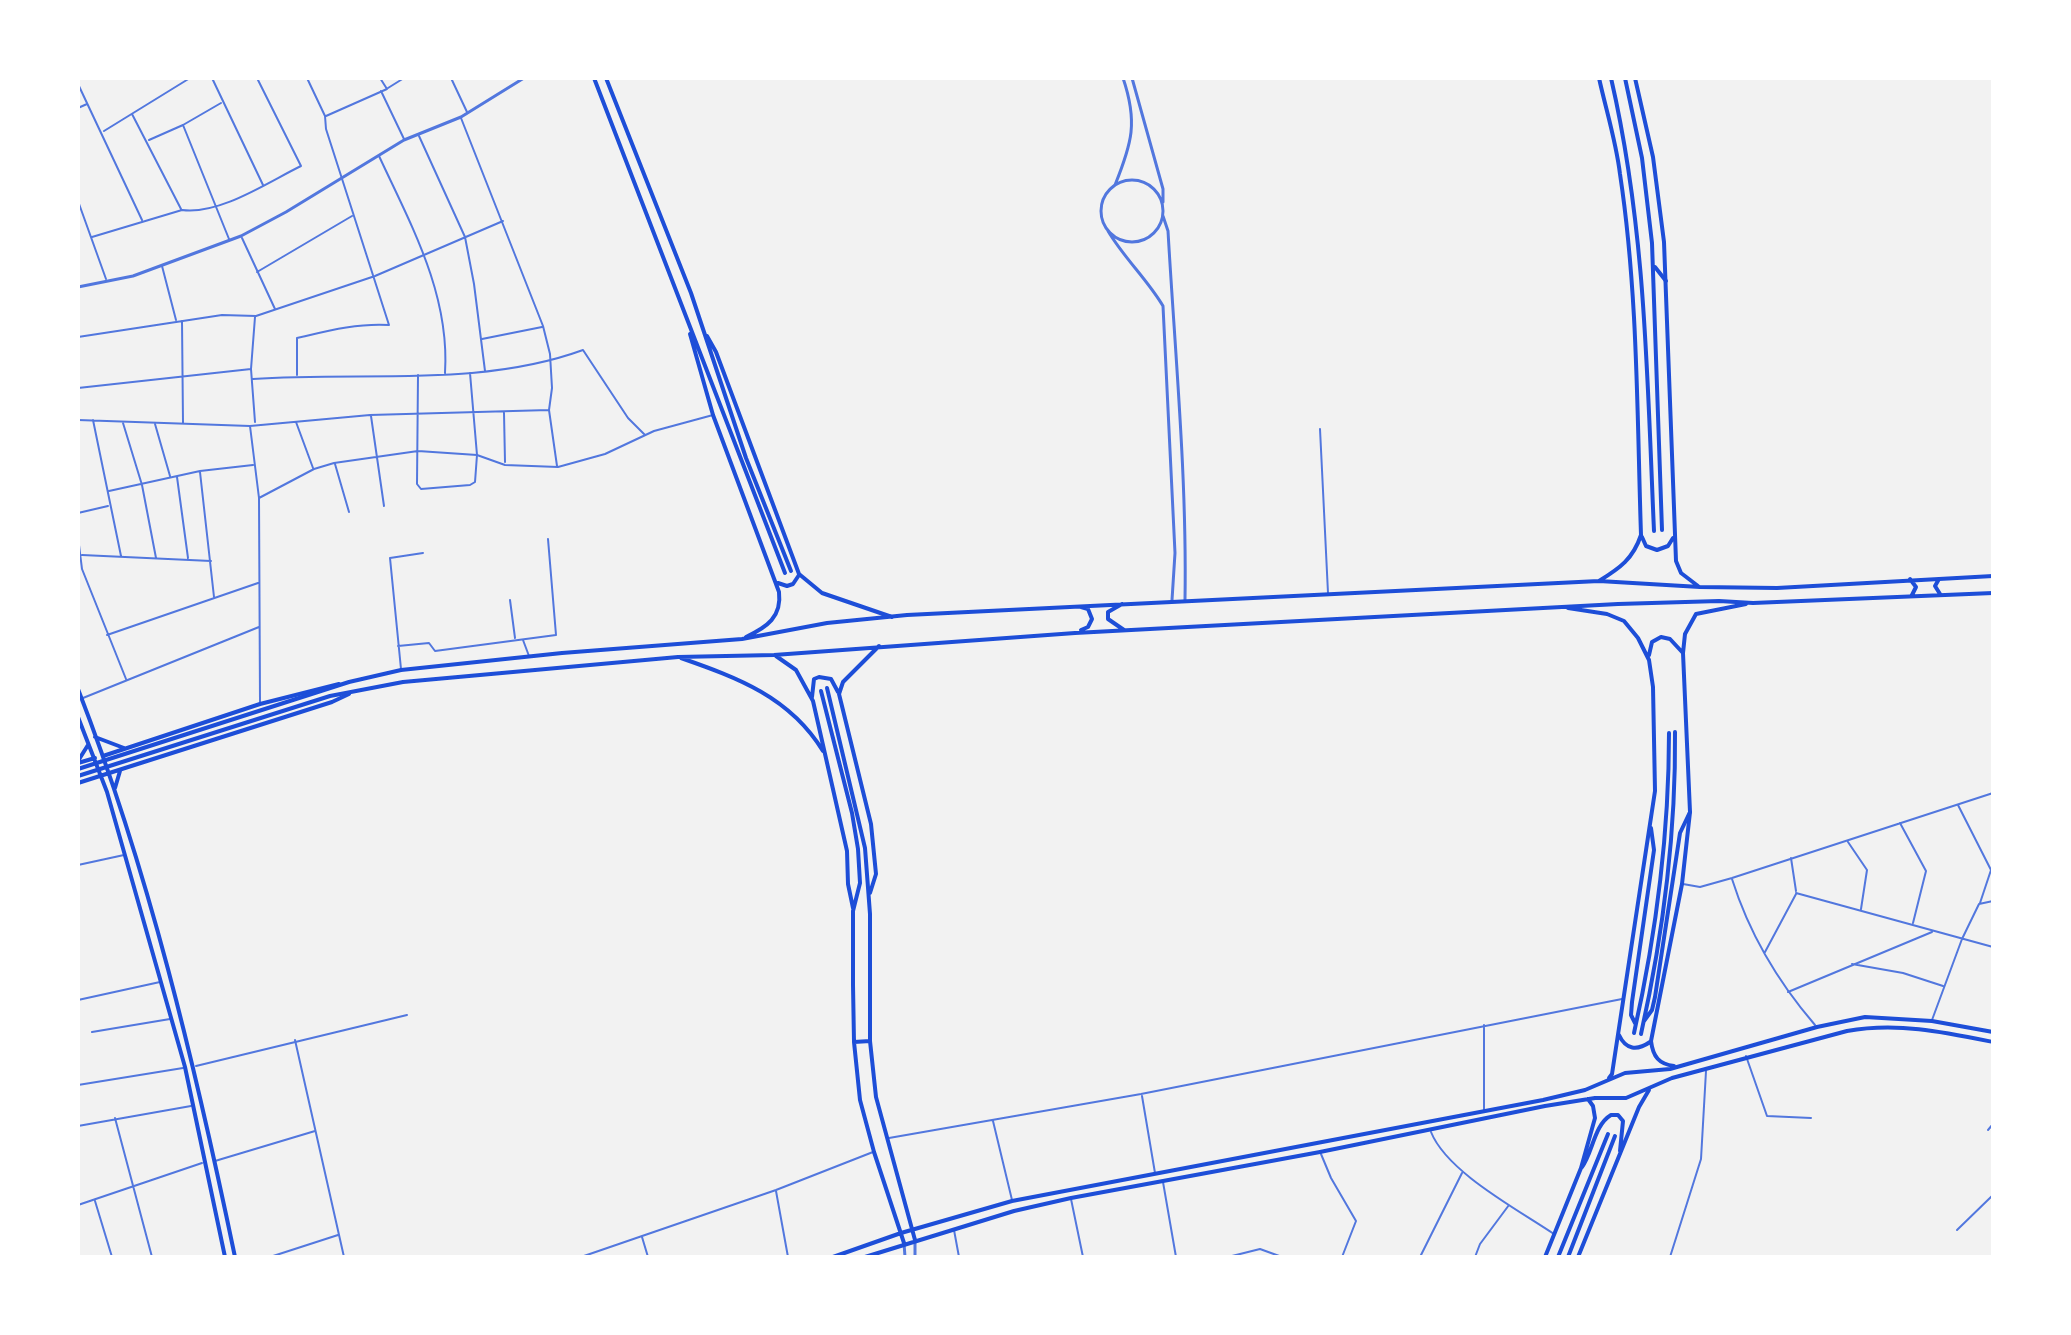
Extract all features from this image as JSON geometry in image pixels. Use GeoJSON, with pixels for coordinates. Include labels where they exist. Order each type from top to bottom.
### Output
{"type":"FeatureCollection","features":[{"type":"Feature","properties":{"kind":"main road"},"geometry":{"type":"LineString","coordinates":[[594,78],[688,328],[713,415],[777,581],[781,604],[777,614],[761,630],[742,639]]}},
{"type":"Feature","properties":{"kind":"main road"},"geometry":{"type":"LineString","coordinates":[[606,78],[703,331],[788,572],[700,348],[688,328]]}},
{"type":"Feature","properties":{"kind":"main road"},"geometry":{"type":"LineString","coordinates":[[1599,78],[1617,151],[1625,209],[1633,313],[1641,535],[1646,546],[1657,550],[1668,546],[1673,536]]}},
{"type":"Feature","properties":{"kind":"main road"},"geometry":{"type":"LineString","coordinates":[[1611,78],[1628,159],[1640,244],[1654,531]]}},
{"type":"Feature","properties":{"kind":"main road"},"geometry":{"type":"LineString","coordinates":[[1625,78],[1646,182],[1653,265],[1662,530]]}},
{"type":"Feature","properties":{"kind":"main road"},"geometry":{"type":"LineString","coordinates":[[1635,78],[1657,181],[1666,281],[1673,536],[1679,569],[1700,587]]}},
{"type":"Feature","properties":{"kind":"main road"},"geometry":{"type":"LineString","coordinates":[[1653,265],[1666,281]]}},
{"type":"Feature","properties":{"kind":"main road"},"geometry":{"type":"LineString","coordinates":[[703,331],[716,352],[799,574],[822,593],[893,617]]}},
{"type":"Feature","properties":{"kind":"main road"},"geometry":{"type":"LineString","coordinates":[[1599,581],[1631,559],[1641,535]]}},
{"type":"Feature","properties":{"kind":"main road"},"geometry":{"type":"LineString","coordinates":[[777,581],[781,585],[793,584],[799,574]]}},
{"type":"Feature","properties":{"kind":"main road"},"geometry":{"type":"LineString","coordinates":[[78,765],[260,704],[401,670],[742,639],[827,623],[948,611],[1599,581],[1777,588],[1993,576]]}},
{"type":"Feature","properties":{"kind":"main road"},"geometry":{"type":"LineString","coordinates":[[1941,577],[1935,586],[1942,595]]}},
{"type":"Feature","properties":{"kind":"main road"},"geometry":{"type":"LineString","coordinates":[[1909,579],[1916,587],[1910,596]]}},
{"type":"Feature","properties":{"kind":"main road"},"geometry":{"type":"LineString","coordinates":[[78,765],[328,694],[403,682],[678,657],[774,655],[1075,633],[1558,607],[1993,593]]}},
{"type":"Feature","properties":{"kind":"main road"},"geometry":{"type":"LineString","coordinates":[[1125,603],[1107,615],[1111,623],[1125,630]]}},
{"type":"Feature","properties":{"kind":"main road"},"geometry":{"type":"LineString","coordinates":[[1677,1067],[1658,1061],[1651,1041],[1682,884],[1690,812],[1683,653],[1685,634],[1696,614],[1753,603]]}},
{"type":"Feature","properties":{"kind":"main road"},"geometry":{"type":"LineString","coordinates":[[1075,633],[1088,627],[1092,619],[1088,609],[1078,605]]}},
{"type":"Feature","properties":{"kind":"main road"},"geometry":{"type":"LineString","coordinates":[[1558,607],[1607,614],[1624,621],[1638,638],[1649,660]]}},
{"type":"Feature","properties":{"kind":"main road"},"geometry":{"type":"LineString","coordinates":[[1609,1079],[1643,860],[1651,828],[1656,772],[1649,650],[1652,642],[1661,637],[1670,639],[1683,653]]}},
{"type":"Feature","properties":{"kind":"main road"},"geometry":{"type":"LineString","coordinates":[[839,694],[843,682],[879,646]]}},
{"type":"Feature","properties":{"kind":"main road"},"geometry":{"type":"LineString","coordinates":[[774,655],[796,670],[813,701]]}},
{"type":"Feature","properties":{"kind":"main road"},"geometry":{"type":"LineString","coordinates":[[678,657],[756,688],[797,717],[826,756]]}},
{"type":"Feature","properties":{"kind":"main road"},"geometry":{"type":"LineString","coordinates":[[869,899],[876,874],[871,824],[839,694],[831,679],[819,677],[812,684],[813,701],[847,851],[853,911],[854,1042],[860,1100],[904,1243]]}},
{"type":"Feature","properties":{"kind":"main road"},"geometry":{"type":"LineString","coordinates":[[78,776],[328,694],[349,682]]}},
{"type":"Feature","properties":{"kind":"main road"},"geometry":{"type":"LineString","coordinates":[[78,689],[115,790],[148,898],[194,1066],[235,1257]]}},
{"type":"Feature","properties":{"kind":"main road"},"geometry":{"type":"LineString","coordinates":[[853,911],[860,883],[858,849],[824,689],[859,814],[869,899],[870,1041],[876,1097],[915,1240]]}},
{"type":"Feature","properties":{"kind":"main road"},"geometry":{"type":"LineString","coordinates":[[78,783],[332,702],[354,691]]}},
{"type":"Feature","properties":{"kind":"main road"},"geometry":{"type":"LineString","coordinates":[[78,717],[107,792],[172,1019],[225,1257]]}},
{"type":"Feature","properties":{"kind":"main road"},"geometry":{"type":"LineString","coordinates":[[1641,1034],[1670,859],[1675,732]]}},
{"type":"Feature","properties":{"kind":"main road"},"geometry":{"type":"LineString","coordinates":[[1634,1033],[1667,825],[1669,733]]}},
{"type":"Feature","properties":{"kind":"main road"},"geometry":{"type":"LineString","coordinates":[[95,737],[126,749]]}},
{"type":"Feature","properties":{"kind":"main road"},"geometry":{"type":"LineString","coordinates":[[78,765],[89,743]]}},
{"type":"Feature","properties":{"kind":"main road"},"geometry":{"type":"LineString","coordinates":[[134,746],[129,757],[133,763],[141,765]]}},
{"type":"Feature","properties":{"kind":"main road"},"geometry":{"type":"LineString","coordinates":[[115,790],[120,771]]}},
{"type":"Feature","properties":{"kind":"main road"},"geometry":{"type":"LineString","coordinates":[[87,781],[96,782],[107,792]]}},
{"type":"Feature","properties":{"kind":"main road"},"geometry":{"type":"LineString","coordinates":[[1643,1023],[1652,1010],[1680,833],[1690,812]]}},
{"type":"Feature","properties":{"kind":"main road"},"geometry":{"type":"LineString","coordinates":[[1636,1025],[1631,1015],[1652,874],[1654,850],[1651,828]]}},
{"type":"Feature","properties":{"kind":"main road"},"geometry":{"type":"LineString","coordinates":[[137,899],[142,903],[148,898]]}},
{"type":"Feature","properties":{"kind":"main road"},"geometry":{"type":"LineString","coordinates":[[140,909],[146,905],[151,909]]}},
{"type":"Feature","properties":{"kind":"main road"},"geometry":{"type":"LineString","coordinates":[[833,1257],[901,1233],[1012,1201],[1585,1090],[1625,1073],[1677,1067],[1843,1021],[1865,1017],[1932,1021],[1993,1032]]}},
{"type":"Feature","properties":{"kind":"main road"},"geometry":{"type":"LineString","coordinates":[[1843,1021],[1847,1031]]}},
{"type":"Feature","properties":{"kind":"main road"},"geometry":{"type":"LineString","coordinates":[[865,1257],[904,1243],[1071,1198],[1588,1099],[1626,1098],[1672,1078],[1746,1056],[1867,1027],[1912,1028],[1993,1042]]}},
{"type":"Feature","properties":{"kind":"main road"},"geometry":{"type":"LineString","coordinates":[[1618,1033],[1624,1045],[1631,1048],[1639,1048],[1651,1041]]}},
{"type":"Feature","properties":{"kind":"main road"},"geometry":{"type":"LineString","coordinates":[[854,1042],[870,1041]]}},
{"type":"Feature","properties":{"kind":"main road"},"geometry":{"type":"LineString","coordinates":[[185,1067],[194,1066]]}},
{"type":"Feature","properties":{"kind":"main road"},"geometry":{"type":"LineString","coordinates":[[1578,1257],[1644,1097],[1652,1087]]}},
{"type":"Feature","properties":{"kind":"main road"},"geometry":{"type":"LineString","coordinates":[[1545,1257],[1581,1168],[1595,1118],[1588,1099]]}},
{"type":"Feature","properties":{"kind":"main road"},"geometry":{"type":"LineString","coordinates":[[1581,1168],[1589,1157],[1601,1124],[1611,1115],[1618,1115],[1623,1121],[1620,1153]]}},
{"type":"Feature","properties":{"kind":"main road"},"geometry":{"type":"LineString","coordinates":[[1558,1257],[1608,1134]]}},
{"type":"Feature","properties":{"kind":"main road"},"geometry":{"type":"LineString","coordinates":[[1568,1257],[1615,1136]]}},
{"type":"Feature","properties":{"kind":"street"},"geometry":{"type":"LineString","coordinates":[[103,132],[190,78]]}},
{"type":"Feature","properties":{"kind":"street"},"geometry":{"type":"LineString","coordinates":[[212,78],[263,185]]}},
{"type":"Feature","properties":{"kind":"street"},"geometry":{"type":"LineString","coordinates":[[92,237],[182,210],[193,212],[215,207],[301,166],[257,78]]}},
{"type":"Feature","properties":{"kind":"street"},"geometry":{"type":"LineString","coordinates":[[297,376],[297,338],[345,327],[389,325],[325,116],[307,78]]}},
{"type":"Feature","properties":{"kind":"street"},"geometry":{"type":"LineString","coordinates":[[380,78],[387,89]]}},
{"type":"Feature","properties":{"kind":"street"},"geometry":{"type":"LineString","coordinates":[[325,116],[387,89],[404,78]]}},
{"type":"Feature","properties":{"kind":"street"},"geometry":{"type":"LineString","coordinates":[[451,78],[467,113]]}},
{"type":"Feature","properties":{"kind":"street"},"geometry":{"type":"LineString","coordinates":[[78,287],[162,266],[241,236],[404,140],[461,117],[524,78]]}},
{"type":"Feature","properties":{"kind":"street"},"geometry":{"type":"LineString","coordinates":[[1115,185],[1130,142],[1133,115],[1123,78]]}},
{"type":"Feature","properties":{"kind":"street"},"geometry":{"type":"LineString","coordinates":[[1132,78],[1163,189],[1163,216],[1168,231],[1186,553],[1185,600]]}},
{"type":"Feature","properties":{"kind":"street"},"geometry":{"type":"LineString","coordinates":[[78,84],[143,221]]}},
{"type":"Feature","properties":{"kind":"street"},"geometry":{"type":"LineString","coordinates":[[381,91],[404,140]]}},
{"type":"Feature","properties":{"kind":"street"},"geometry":{"type":"LineString","coordinates":[[147,140],[183,125],[222,103]]}},
{"type":"Feature","properties":{"kind":"street"},"geometry":{"type":"LineString","coordinates":[[78,108],[87,104]]}},
{"type":"Feature","properties":{"kind":"street"},"geometry":{"type":"LineString","coordinates":[[1133,115],[1142,113]]}},
{"type":"Feature","properties":{"kind":"street"},"geometry":{"type":"LineString","coordinates":[[132,114],[182,210]]}},
{"type":"Feature","properties":{"kind":"street"},"geometry":{"type":"LineString","coordinates":[[461,117],[543,326],[551,362],[549,410],[558,467]]}},
{"type":"Feature","properties":{"kind":"street"},"geometry":{"type":"LineString","coordinates":[[183,125],[230,240]]}},
{"type":"Feature","properties":{"kind":"street"},"geometry":{"type":"LineString","coordinates":[[419,136],[465,237],[485,371]]}},
{"type":"Feature","properties":{"kind":"street"},"geometry":{"type":"LineString","coordinates":[[379,155],[424,254],[443,321],[445,373]]}},
{"type":"Feature","properties":{"kind":"street"},"geometry":{"type":"LineString","coordinates":[[1163,206],[1153,188],[1144,183],[1125,181],[1108,191],[1102,207],[1103,222],[1117,246],[1147,279],[1163,306],[1175,553],[1172,601]]}},
{"type":"Feature","properties":{"kind":"street"},"geometry":{"type":"LineString","coordinates":[[78,201],[80,214],[92,237],[107,282]]}},
{"type":"Feature","properties":{"kind":"street"},"geometry":{"type":"LineString","coordinates":[[257,272],[353,215]]}},
{"type":"Feature","properties":{"kind":"street"},"geometry":{"type":"LineString","coordinates":[[1108,231],[1122,241],[1140,242],[1155,232],[1163,216]]}},
{"type":"Feature","properties":{"kind":"street"},"geometry":{"type":"LineString","coordinates":[[78,337],[222,315],[256,316],[375,276],[503,221]]}},
{"type":"Feature","properties":{"kind":"street"},"geometry":{"type":"LineString","coordinates":[[241,236],[275,310]]}},
{"type":"Feature","properties":{"kind":"street"},"geometry":{"type":"LineString","coordinates":[[162,266],[176,321]]}},
{"type":"Feature","properties":{"kind":"street"},"geometry":{"type":"LineString","coordinates":[[1163,306],[1172,306]]}},
{"type":"Feature","properties":{"kind":"street"},"geometry":{"type":"LineString","coordinates":[[255,424],[251,369],[256,316]]}},
{"type":"Feature","properties":{"kind":"street"},"geometry":{"type":"LineString","coordinates":[[182,320],[183,424]]}},
{"type":"Feature","properties":{"kind":"street"},"geometry":{"type":"LineString","coordinates":[[481,340],[543,326]]}},
{"type":"Feature","properties":{"kind":"street"},"geometry":{"type":"LineString","coordinates":[[253,379],[470,373],[551,362],[583,350],[628,418],[645,435]]}},
{"type":"Feature","properties":{"kind":"street"},"geometry":{"type":"LineString","coordinates":[[1166,355],[1175,355]]}},
{"type":"Feature","properties":{"kind":"street"},"geometry":{"type":"LineString","coordinates":[[78,388],[182,374],[251,369]]}},
{"type":"Feature","properties":{"kind":"street"},"geometry":{"type":"LineString","coordinates":[[418,374],[417,484],[421,489],[474,484],[477,455],[470,373]]}},
{"type":"Feature","properties":{"kind":"street"},"geometry":{"type":"LineString","coordinates":[[78,420],[250,426],[370,415],[549,410]]}},
{"type":"Feature","properties":{"kind":"street"},"geometry":{"type":"LineString","coordinates":[[504,411],[505,465]]}},
{"type":"Feature","properties":{"kind":"street"},"geometry":{"type":"LineString","coordinates":[[370,415],[384,506]]}},
{"type":"Feature","properties":{"kind":"street"},"geometry":{"type":"LineString","coordinates":[[259,498],[314,469],[334,463],[418,451],[477,455],[505,465],[558,467],[605,454],[645,435],[713,415]]}},
{"type":"Feature","properties":{"kind":"street"},"geometry":{"type":"LineString","coordinates":[[93,420],[121,556]]}},
{"type":"Feature","properties":{"kind":"street"},"geometry":{"type":"LineString","coordinates":[[123,421],[142,485],[156,558]]}},
{"type":"Feature","properties":{"kind":"street"},"geometry":{"type":"LineString","coordinates":[[296,422],[314,469]]}},
{"type":"Feature","properties":{"kind":"street"},"geometry":{"type":"LineString","coordinates":[[155,423],[170,478]]}},
{"type":"Feature","properties":{"kind":"street"},"geometry":{"type":"LineString","coordinates":[[250,426],[259,498],[260,704]]}},
{"type":"Feature","properties":{"kind":"street"},"geometry":{"type":"LineString","coordinates":[[1320,429],[1328,594]]}},
{"type":"Feature","properties":{"kind":"street"},"geometry":{"type":"LineString","coordinates":[[334,463],[349,512]]}},
{"type":"Feature","properties":{"kind":"street"},"geometry":{"type":"LineString","coordinates":[[109,491],[200,471],[253,465]]}},
{"type":"Feature","properties":{"kind":"street"},"geometry":{"type":"LineString","coordinates":[[200,471],[214,597]]}},
{"type":"Feature","properties":{"kind":"street"},"geometry":{"type":"LineString","coordinates":[[177,476],[188,560]]}},
{"type":"Feature","properties":{"kind":"street"},"geometry":{"type":"LineString","coordinates":[[78,513],[111,506]]}},
{"type":"Feature","properties":{"kind":"street"},"geometry":{"type":"LineString","coordinates":[[78,537],[80,568],[127,680]]}},
{"type":"Feature","properties":{"kind":"street"},"geometry":{"type":"LineString","coordinates":[[398,646],[429,643],[435,651],[556,635],[548,539]]}},
{"type":"Feature","properties":{"kind":"street"},"geometry":{"type":"LineString","coordinates":[[401,670],[390,558],[423,553]]}},
{"type":"Feature","properties":{"kind":"street"},"geometry":{"type":"LineString","coordinates":[[81,555],[211,561]]}},
{"type":"Feature","properties":{"kind":"street"},"geometry":{"type":"LineString","coordinates":[[107,635],[259,582]]}},
{"type":"Feature","properties":{"kind":"street"},"geometry":{"type":"LineString","coordinates":[[510,600],[515,639]]}},
{"type":"Feature","properties":{"kind":"street"},"geometry":{"type":"LineString","coordinates":[[82,699],[260,627]]}},
{"type":"Feature","properties":{"kind":"street"},"geometry":{"type":"LineString","coordinates":[[523,639],[529,657]]}},
{"type":"Feature","properties":{"kind":"street"},"geometry":{"type":"LineString","coordinates":[[1682,884],[1700,887],[1732,878],[1993,793]]}},
{"type":"Feature","properties":{"kind":"street"},"geometry":{"type":"LineString","coordinates":[[1932,1021],[1943,986],[1991,870],[1958,805]]}},
{"type":"Feature","properties":{"kind":"street"},"geometry":{"type":"LineString","coordinates":[[1900,823],[1926,871],[1913,925]]}},
{"type":"Feature","properties":{"kind":"street"},"geometry":{"type":"LineString","coordinates":[[1847,841],[1867,870],[1861,911]]}},
{"type":"Feature","properties":{"kind":"street"},"geometry":{"type":"LineString","coordinates":[[78,865],[125,855]]}},
{"type":"Feature","properties":{"kind":"street"},"geometry":{"type":"LineString","coordinates":[[1764,952],[1796,893],[1791,857]]}},
{"type":"Feature","properties":{"kind":"street"},"geometry":{"type":"LineString","coordinates":[[1732,878],[1743,914],[1764,952],[1788,992],[1817,1027]]}},
{"type":"Feature","properties":{"kind":"street"},"geometry":{"type":"LineString","coordinates":[[1796,893],[1993,947]]}},
{"type":"Feature","properties":{"kind":"street"},"geometry":{"type":"LineString","coordinates":[[1979,904],[1993,901]]}},
{"type":"Feature","properties":{"kind":"street"},"geometry":{"type":"LineString","coordinates":[[1788,992],[1933,931]]}},
{"type":"Feature","properties":{"kind":"street"},"geometry":{"type":"LineString","coordinates":[[1851,964],[1903,973],[1943,986]]}},
{"type":"Feature","properties":{"kind":"street"},"geometry":{"type":"LineString","coordinates":[[78,1000],[161,982]]}},
{"type":"Feature","properties":{"kind":"street"},"geometry":{"type":"LineString","coordinates":[[886,1139],[1141,1094],[1623,998]]}},
{"type":"Feature","properties":{"kind":"street"},"geometry":{"type":"LineString","coordinates":[[194,1066],[407,1015]]}},
{"type":"Feature","properties":{"kind":"street"},"geometry":{"type":"LineString","coordinates":[[92,1032],[172,1019]]}},
{"type":"Feature","properties":{"kind":"street"},"geometry":{"type":"LineString","coordinates":[[1484,1025],[1484,1111]]}},
{"type":"Feature","properties":{"kind":"street"},"geometry":{"type":"LineString","coordinates":[[295,1040],[344,1257]]}},
{"type":"Feature","properties":{"kind":"street"},"geometry":{"type":"LineString","coordinates":[[1746,1056],[1767,1116],[1811,1118]]}},
{"type":"Feature","properties":{"kind":"street"},"geometry":{"type":"LineString","coordinates":[[78,1085],[185,1067]]}},
{"type":"Feature","properties":{"kind":"street"},"geometry":{"type":"LineString","coordinates":[[1670,1257],[1701,1159],[1706,1069]]}},
{"type":"Feature","properties":{"kind":"street"},"geometry":{"type":"LineString","coordinates":[[1141,1094],[1155,1174]]}},
{"type":"Feature","properties":{"kind":"street"},"geometry":{"type":"LineString","coordinates":[[78,1126],[192,1106]]}},
{"type":"Feature","properties":{"kind":"street"},"geometry":{"type":"LineString","coordinates":[[115,1118],[152,1257]]}},
{"type":"Feature","properties":{"kind":"street"},"geometry":{"type":"LineString","coordinates":[[992,1119],[1012,1201]]}},
{"type":"Feature","properties":{"kind":"street"},"geometry":{"type":"LineString","coordinates":[[1988,1130],[1993,1124]]}},
{"type":"Feature","properties":{"kind":"street"},"geometry":{"type":"LineString","coordinates":[[1430,1128],[1446,1155],[1463,1172],[1555,1234]]}},
{"type":"Feature","properties":{"kind":"street"},"geometry":{"type":"LineString","coordinates":[[215,1161],[316,1130]]}},
{"type":"Feature","properties":{"kind":"street"},"geometry":{"type":"LineString","coordinates":[[581,1257],[776,1190],[874,1152]]}},
{"type":"Feature","properties":{"kind":"street"},"geometry":{"type":"LineString","coordinates":[[1320,1152],[1356,1221],[1342,1257]]}},
{"type":"Feature","properties":{"kind":"street"},"geometry":{"type":"LineString","coordinates":[[78,1205],[205,1163]]}},
{"type":"Feature","properties":{"kind":"street"},"geometry":{"type":"LineString","coordinates":[[1420,1257],[1463,1172]]}},
{"type":"Feature","properties":{"kind":"street"},"geometry":{"type":"LineString","coordinates":[[1163,1180],[1176,1257]]}},
{"type":"Feature","properties":{"kind":"street"},"geometry":{"type":"LineString","coordinates":[[776,1190],[788,1257]]}},
{"type":"Feature","properties":{"kind":"street"},"geometry":{"type":"LineString","coordinates":[[1957,1230],[1993,1195]]}},
{"type":"Feature","properties":{"kind":"street"},"geometry":{"type":"LineString","coordinates":[[1071,1198],[1083,1257]]}},
{"type":"Feature","properties":{"kind":"street"},"geometry":{"type":"LineString","coordinates":[[94,1199],[112,1257]]}},
{"type":"Feature","properties":{"kind":"street"},"geometry":{"type":"LineString","coordinates":[[1475,1257],[1480,1244],[1510,1204]]}},
{"type":"Feature","properties":{"kind":"street"},"geometry":{"type":"LineString","coordinates":[[954,1229],[959,1257]]}},
{"type":"Feature","properties":{"kind":"street"},"geometry":{"type":"LineString","coordinates":[[270,1257],[339,1235]]}},
{"type":"Feature","properties":{"kind":"street"},"geometry":{"type":"LineString","coordinates":[[642,1236],[648,1257]]}},
{"type":"Feature","properties":{"kind":"street"},"geometry":{"type":"LineString","coordinates":[[915,1240],[915,1257]]}},
{"type":"Feature","properties":{"kind":"street"},"geometry":{"type":"LineString","coordinates":[[904,1243],[905,1257]]}},
{"type":"Feature","properties":{"kind":"street"},"geometry":{"type":"LineString","coordinates":[[1228,1257],[1260,1249],[1282,1257]]}}]}
